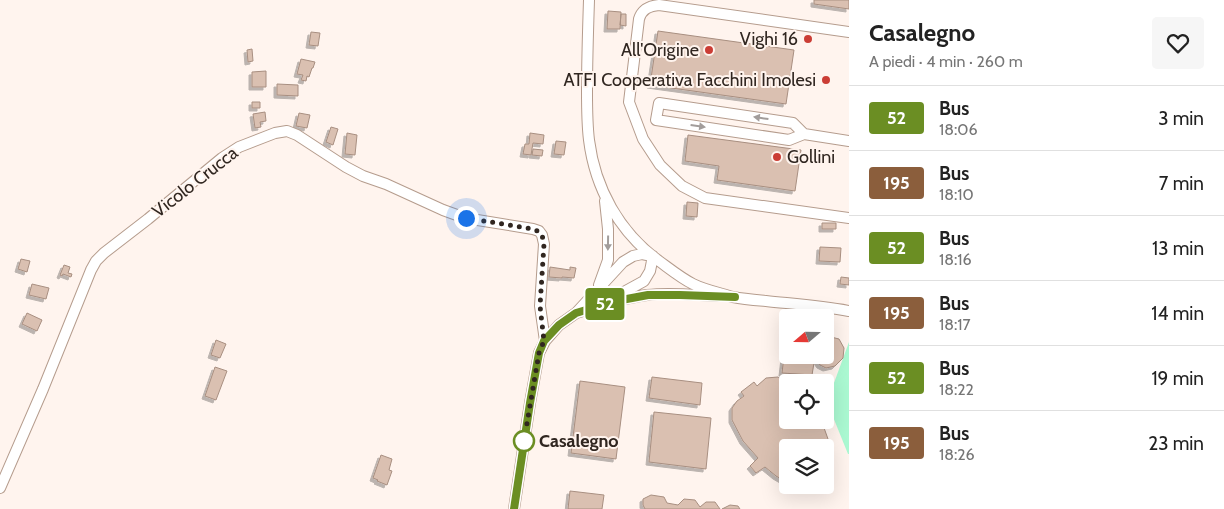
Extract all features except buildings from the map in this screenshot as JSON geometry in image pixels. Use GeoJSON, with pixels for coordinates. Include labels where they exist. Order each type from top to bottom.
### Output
{"type":"FeatureCollection","features":[{"type":"Feature","properties":{"kind":"street"},"geometry":{"type":"LineString","coordinates":[[589,0],[587,73],[589,139],[596,172],[604,195],[623,226],[653,256],[692,284],[735,297]]}},
{"type":"Feature","properties":{"kind":"street"},"geometry":{"type":"LineString","coordinates":[[849,32],[659,5],[649,7],[642,11],[639,18],[629,102],[643,139],[660,166],[682,186],[705,198],[849,218]]}},
{"type":"Feature","properties":{"kind":"street"},"geometry":{"type":"LineString","coordinates":[[804,134],[793,123],[659,103],[656,120],[789,140],[804,134],[849,141]]}},
{"type":"Feature","properties":{"kind":"street","name":"Vicolo Crucca"},"geometry":{"type":"LineString","coordinates":[[0,488],[96,261],[222,158],[239,147],[275,132],[287,131],[297,134],[346,167],[363,176],[386,184],[443,210],[466,218],[516,225],[539,231],[542,234],[544,244],[540,306],[544,341]]}},
{"type":"Feature","properties":{"kind":"street"},"geometry":{"type":"LineString","coordinates":[[598,288],[608,260],[608,229],[604,195]]}},
{"type":"Feature","properties":{"kind":"street"},"geometry":{"type":"LineString","coordinates":[[514,509],[530,403],[539,353],[544,341],[559,325],[576,313],[622,262],[642,254],[653,256]]}},
{"type":"Feature","properties":{"kind":"street"},"geometry":{"type":"LineString","coordinates":[[595,307],[644,281],[650,271],[653,256]]}},
{"type":"Feature","properties":{"kind":"street"},"geometry":{"type":"LineString","coordinates":[[576,313],[616,301],[648,295],[735,297],[832,308],[849,313]]}},
{"type":"Feature","properties":{"kind":"green space"},"geometry":{"type":"Polygon","coordinates":[[[849,342],[849,454],[834,419],[834,383],[849,342]]]}},
{"type":"Feature","properties":{"kind":"bus line","name":"52"},"geometry":{"type":"LineString","coordinates":[[514,509],[539,353],[544,341],[559,325],[576,313],[616,301],[648,295],[735,297]]}},
{"type":"Feature","properties":{"kind":"place","name":"Vighi 16"},"geometry":{"type":"Point","coordinates":[808,39]}},
{"type":"Feature","properties":{"kind":"place","name":"All'Origine"},"geometry":{"type":"Point","coordinates":[709,50]}},
{"type":"Feature","properties":{"kind":"place","name":"ATFI Cooperativa Facchini Imolesi"},"geometry":{"type":"Point","coordinates":[826,80]}},
{"type":"Feature","properties":{"kind":"place","name":"Gollini"},"geometry":{"type":"Point","coordinates":[777,157]}},
{"type":"Feature","properties":{"kind":"place","name":"Casalegno"},"geometry":{"type":"Point","coordinates":[524,441]}},
{"type":"Feature","properties":{"kind":"route"},"geometry":{"type":"LineString","coordinates":[[466,218],[533,229],[539,231],[544,239],[540,306],[544,341],[539,353],[524,441]]}}]}
